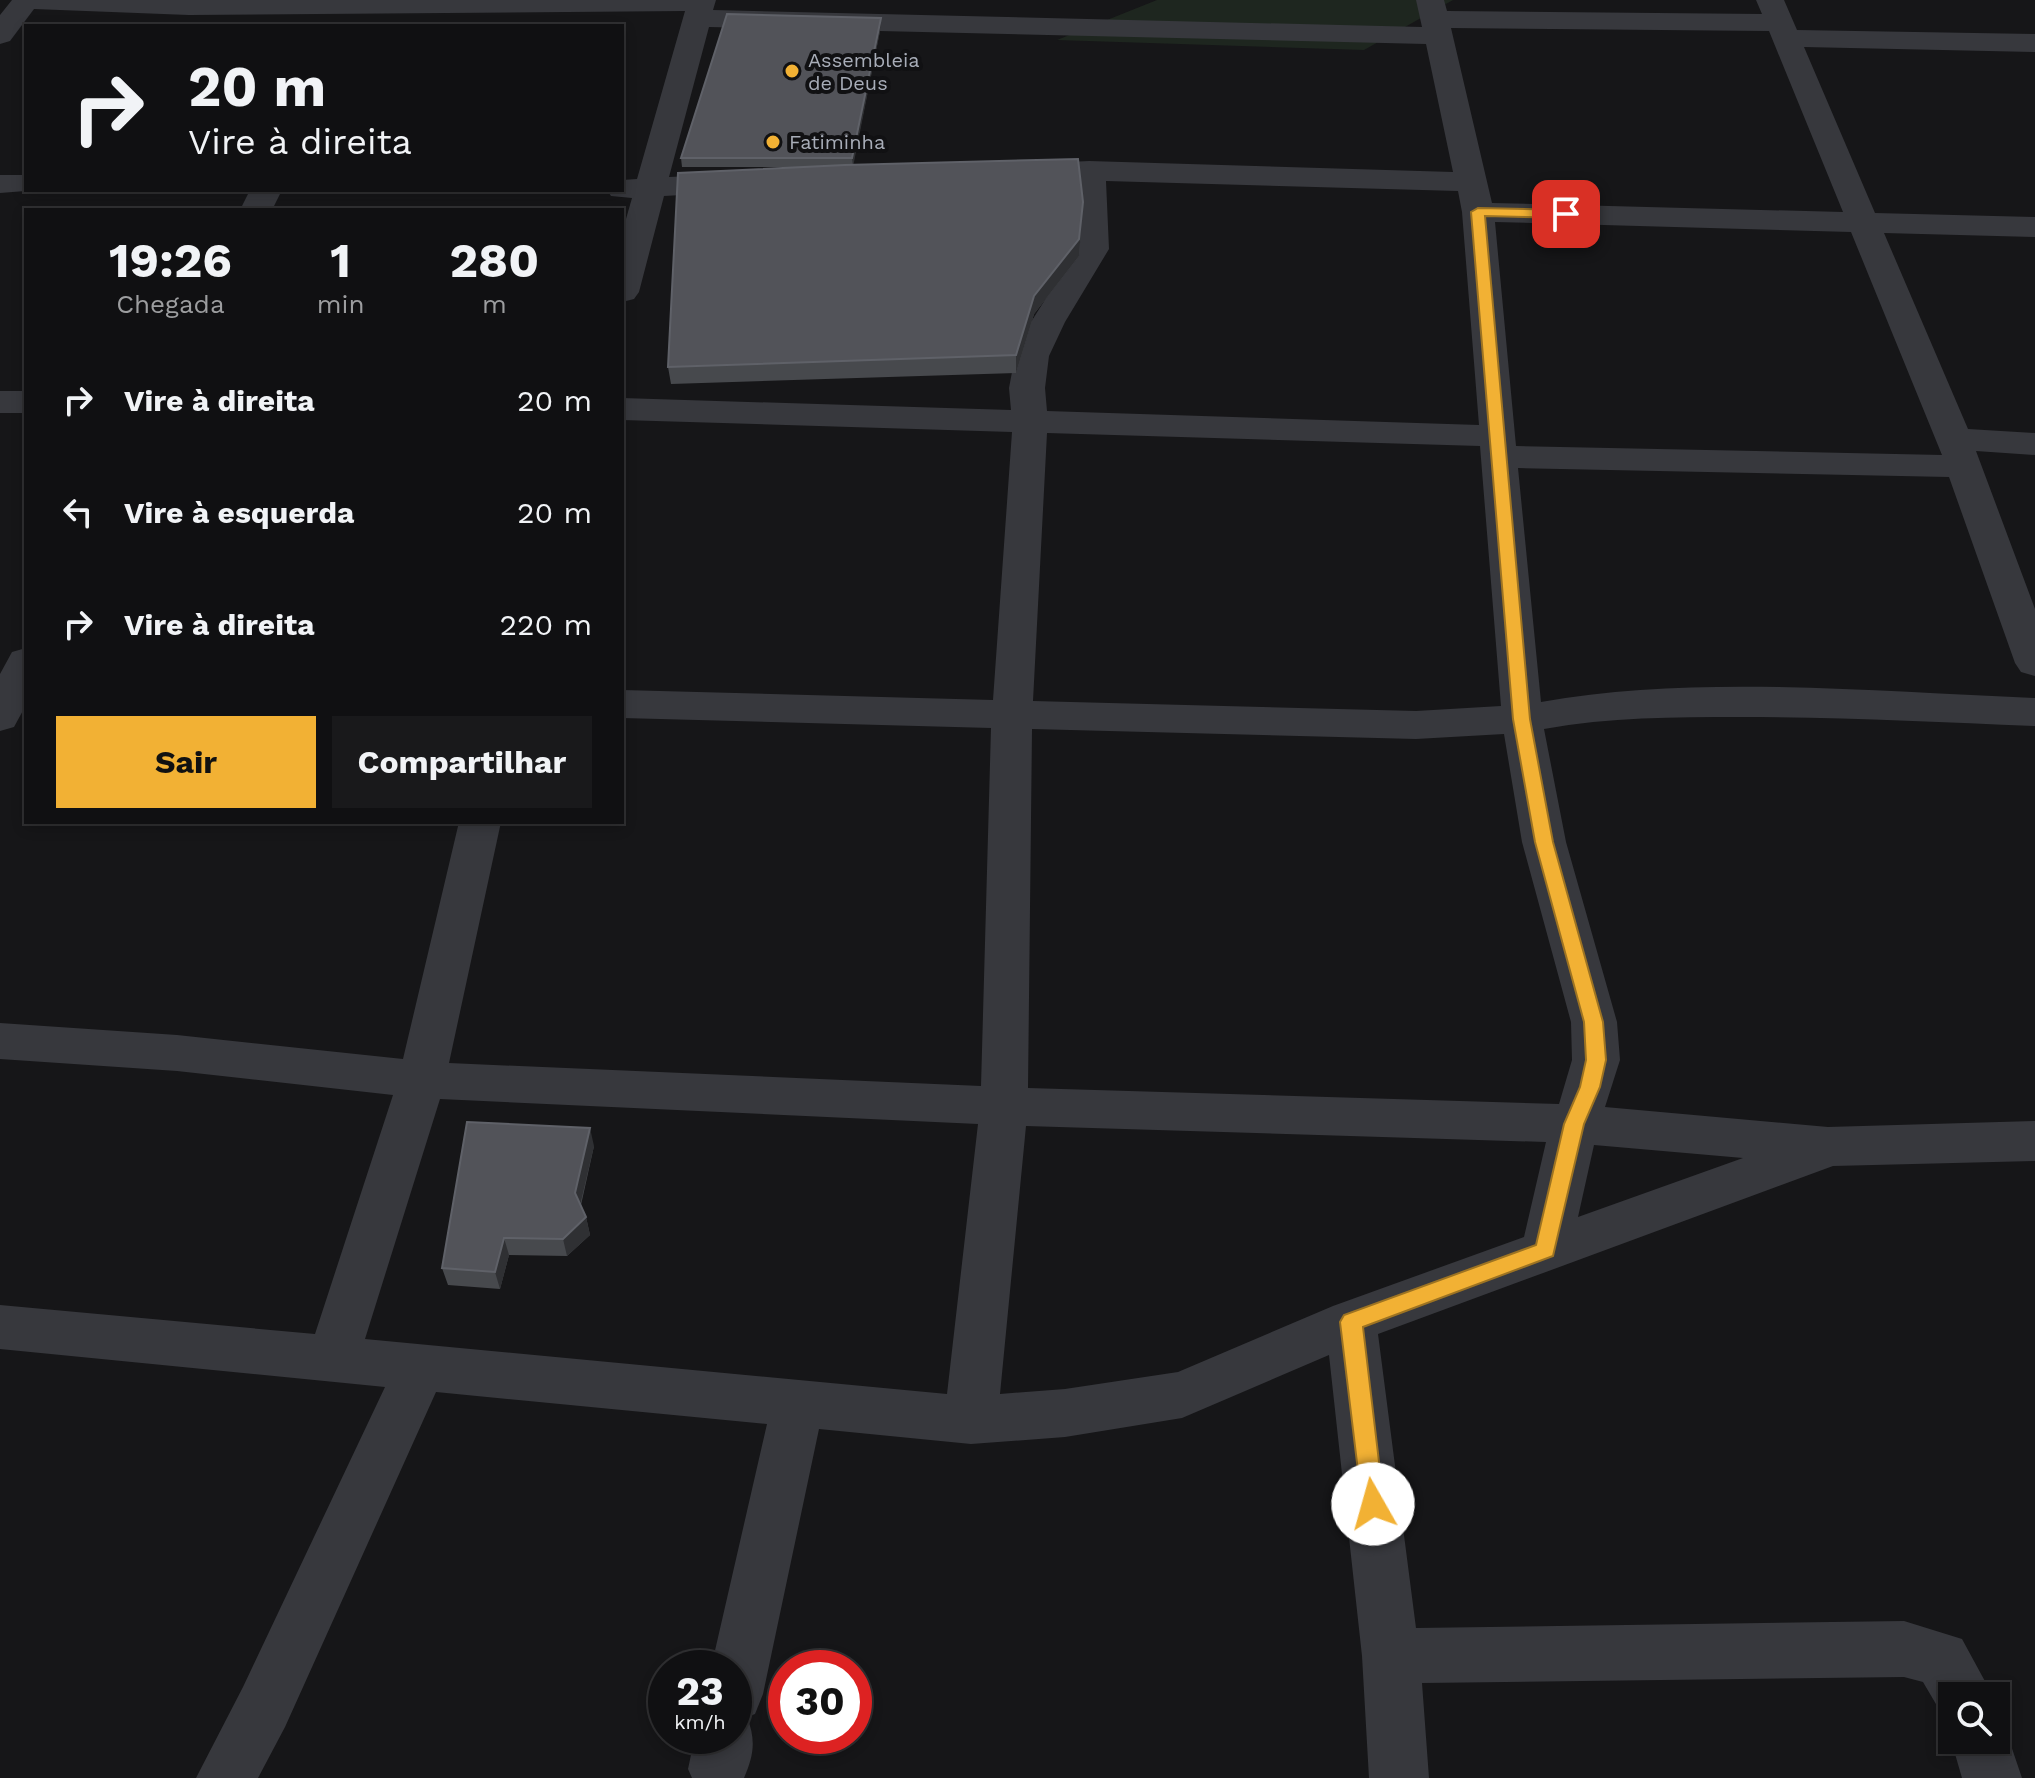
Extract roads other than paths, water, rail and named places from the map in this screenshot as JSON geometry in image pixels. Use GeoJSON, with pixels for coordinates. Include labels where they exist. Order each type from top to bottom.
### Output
{"type":"FeatureCollection","features":[{"type":"Feature","properties":{"kind":"street"},"geometry":{"type":"LineString","coordinates":[[0,35],[26,0],[351,17],[700,7],[1062,29],[1434,18],[1778,20],[2035,43]]}},
{"type":"Feature","properties":{"kind":"street"},"geometry":{"type":"LineString","coordinates":[[1062,29],[1064,0]]}},
{"type":"Feature","properties":{"kind":"street"},"geometry":{"type":"LineString","coordinates":[[624,276],[635,189],[700,7]]}},
{"type":"Feature","properties":{"kind":"street"},"geometry":{"type":"LineString","coordinates":[[1434,18],[1474,197],[1500,446],[1522,719],[1544,842],[1594,1022],[1596,1060],[1590,1087],[1574,1124],[1546,1250]]}},
{"type":"Feature","properties":{"kind":"street"},"geometry":{"type":"LineString","coordinates":[[1778,20],[1958,452],[2035,663]]}},
{"type":"Feature","properties":{"kind":"street"},"geometry":{"type":"LineString","coordinates":[[971,1420],[1004,1106],[1012,716],[1030,423],[1027,388],[1032,356],[1048,322],[1093,249],[1094,220],[1089,170]]}},
{"type":"Feature","properties":{"kind":"street"},"geometry":{"type":"LineString","coordinates":[[1028,171],[1089,170],[1862,222],[2035,227]]}},
{"type":"Feature","properties":{"kind":"street"},"geometry":{"type":"LineString","coordinates":[[635,189],[759,181]]}},
{"type":"Feature","properties":{"kind":"street"},"geometry":{"type":"LineString","coordinates":[[0,184],[24,184]]}},
{"type":"Feature","properties":{"kind":"street"},"geometry":{"type":"LineString","coordinates":[[0,402],[24,402]]}},
{"type":"Feature","properties":{"kind":"street"},"geometry":{"type":"LineString","coordinates":[[624,409],[1030,423],[1500,446],[1958,452],[2035,444]]}},
{"type":"Feature","properties":{"kind":"street"},"geometry":{"type":"LineString","coordinates":[[0,717],[18,669]]}},
{"type":"Feature","properties":{"kind":"street"},"geometry":{"type":"LineString","coordinates":[[624,704],[1416,725],[1522,719],[1602,705],[1681,703],[1796,703],[2035,712]]}},
{"type":"Feature","properties":{"kind":"street"},"geometry":{"type":"LineString","coordinates":[[333,1358],[422,1080],[480,824]]}},
{"type":"Feature","properties":{"kind":"street"},"geometry":{"type":"LineString","coordinates":[[0,1041],[177,1053],[422,1080],[1004,1106],[1574,1124],[1831,1146],[2035,1141]]}},
{"type":"Feature","properties":{"kind":"street"},"geometry":{"type":"LineString","coordinates":[[0,1327],[971,1420],[1065,1413],[1182,1395],[1351,1322],[1831,1146]]}},
{"type":"Feature","properties":{"kind":"street"},"geometry":{"type":"LineString","coordinates":[[1351,1322],[1391,1656],[1399,1778]]}},
{"type":"Feature","properties":{"kind":"street"},"geometry":{"type":"LineString","coordinates":[[226,1778],[264,1707],[421,1366]]}},
{"type":"Feature","properties":{"kind":"street"},"geometry":{"type":"LineString","coordinates":[[744,1650],[798,1403]]}},
{"type":"Feature","properties":{"kind":"street"},"geometry":{"type":"LineString","coordinates":[[1391,1656],[1904,1649],[1942,1659],[1956,1682]]}},
{"type":"Feature","properties":{"kind":"street"},"geometry":{"type":"LineString","coordinates":[[1985,1754],[1992,1778]]}},
{"type":"Feature","properties":{"kind":"place","name":"Assembleia de Deus"},"geometry":{"type":"Point","coordinates":[792,71]}},
{"type":"Feature","properties":{"kind":"place","name":"Fatiminha"},"geometry":{"type":"Point","coordinates":[773,142]}}]}
